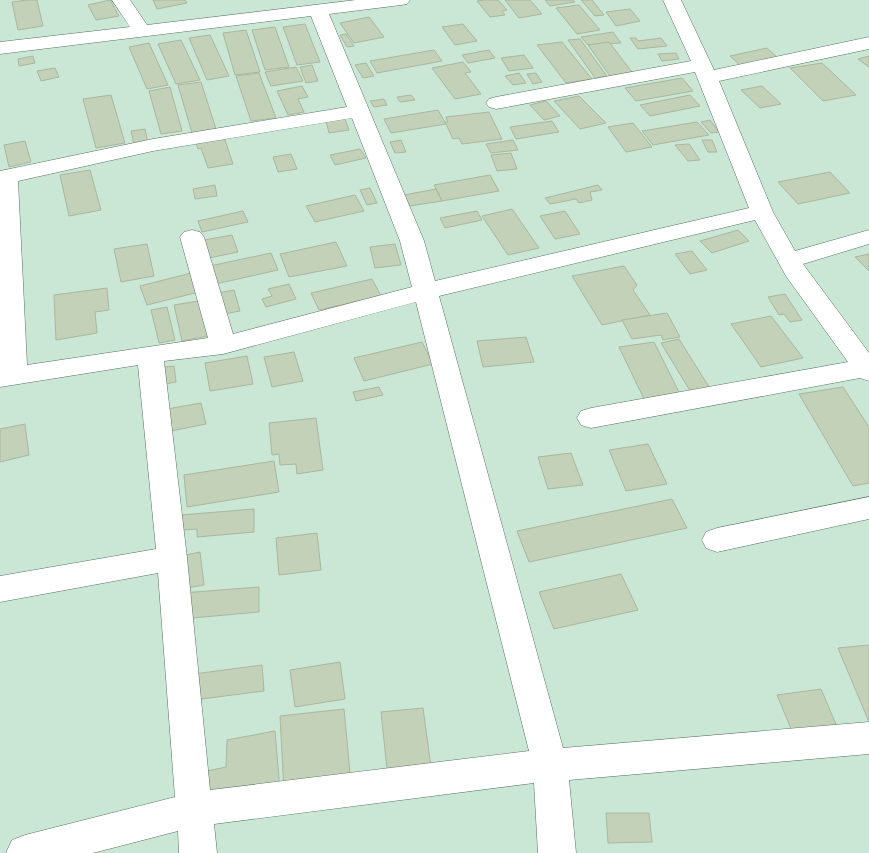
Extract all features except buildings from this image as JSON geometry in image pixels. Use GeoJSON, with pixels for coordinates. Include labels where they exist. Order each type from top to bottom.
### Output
{"type":"FeatureCollection","features":[{"type":"Feature","properties":{"kind":"street"},"geometry":{"type":"LineString","coordinates":[[121,0],[142,31]]}},
{"type":"Feature","properties":{"kind":"street"},"geometry":{"type":"LineString","coordinates":[[0,48],[331,6],[401,0]]}},
{"type":"Feature","properties":{"kind":"street"},"geometry":{"type":"LineString","coordinates":[[591,418],[868,370],[798,276],[762,212],[704,71],[672,0]]}},
{"type":"Feature","properties":{"kind":"street"},"geometry":{"type":"LineString","coordinates":[[331,6],[359,111],[412,242],[426,291],[550,765],[557,853]]}},
{"type":"Feature","properties":{"kind":"street"},"geometry":{"type":"LineString","coordinates":[[496,103],[704,71],[804,58],[869,43]]}},
{"type":"Feature","properties":{"kind":"street"},"geometry":{"type":"LineString","coordinates":[[359,111],[153,145],[4,177],[7,376],[223,345],[426,291],[762,212]]}},
{"type":"Feature","properties":{"kind":"street"},"geometry":{"type":"LineString","coordinates":[[192,237],[223,345]]}},
{"type":"Feature","properties":{"kind":"street"},"geometry":{"type":"LineString","coordinates":[[789,260],[869,237]]}},
{"type":"Feature","properties":{"kind":"street"},"geometry":{"type":"LineString","coordinates":[[150,354],[172,558],[198,853]]}},
{"type":"Feature","properties":{"kind":"street"},"geometry":{"type":"LineString","coordinates":[[717,540],[869,508]]}},
{"type":"Feature","properties":{"kind":"street"},"geometry":{"type":"LineString","coordinates":[[0,589],[172,558]]}},
{"type":"Feature","properties":{"kind":"street"},"geometry":{"type":"LineString","coordinates":[[25,853],[195,809],[550,765],[869,738]]}}]}
